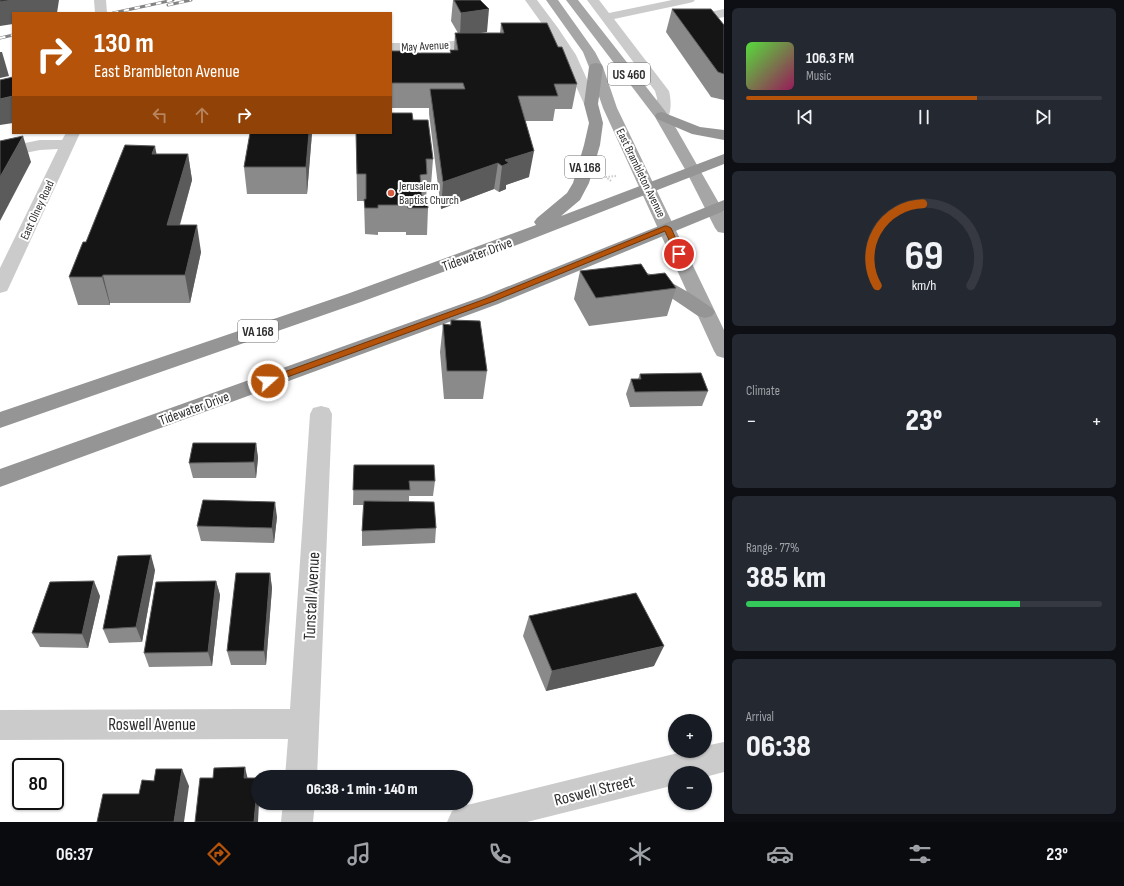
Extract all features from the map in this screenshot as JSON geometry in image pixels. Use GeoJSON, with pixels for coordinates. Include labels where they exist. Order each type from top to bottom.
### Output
{"type":"FeatureCollection","features":[{"type":"Feature","properties":{"kind":"highway","name":"VA 168"},"geometry":{"type":"LineString","coordinates":[[516,239],[546,220],[568,202],[578,189],[592,145],[596,123],[591,104],[596,67]]}},
{"type":"Feature","properties":{"kind":"highway"},"geometry":{"type":"LineString","coordinates":[[662,116],[698,131],[724,135]]}},
{"type":"Feature","properties":{"kind":"highway","name":"Tidewater Drive"},"geometry":{"type":"LineString","coordinates":[[0,420],[354,298],[516,239],[724,159]]}},
{"type":"Feature","properties":{"kind":"highway","name":"Tidewater Drive"},"geometry":{"type":"LineString","coordinates":[[0,478],[491,300],[719,208]]}},
{"type":"Feature","properties":{"kind":"highway"},"geometry":{"type":"LineString","coordinates":[[633,276],[663,285],[705,312]]}},
{"type":"Feature","properties":{"kind":"highway"},"geometry":{"type":"LineString","coordinates":[[491,300],[591,278]]}},
{"type":"Feature","properties":{"kind":"main road","name":"East Brambleton Avenue"},"geometry":{"type":"LineString","coordinates":[[552,0],[576,32],[596,67],[610,108],[649,188],[724,351]]}},
{"type":"Feature","properties":{"kind":"main road","name":"US 460"},"geometry":{"type":"LineString","coordinates":[[572,0],[662,116],[694,171],[719,208],[724,228]]}},
{"type":"Feature","properties":{"kind":"street"},"geometry":{"type":"LineString","coordinates":[[100,0],[100,12]]}},
{"type":"Feature","properties":{"kind":"street"},"geometry":{"type":"LineString","coordinates":[[531,0],[554,31],[569,55],[591,104]]}},
{"type":"Feature","properties":{"kind":"street"},"geometry":{"type":"LineString","coordinates":[[593,0],[662,92],[664,98],[662,116]]}},
{"type":"Feature","properties":{"kind":"street"},"geometry":{"type":"LineString","coordinates":[[607,18],[684,1],[724,24]]}},
{"type":"Feature","properties":{"kind":"street"},"geometry":{"type":"LineString","coordinates":[[709,16],[724,13]]}},
{"type":"Feature","properties":{"kind":"street"},"geometry":{"type":"LineString","coordinates":[[538,33],[554,31]]}},
{"type":"Feature","properties":{"kind":"street","name":"May Avenue"},"geometry":{"type":"LineString","coordinates":[[392,48],[438,47],[492,40]]}},
{"type":"Feature","properties":{"kind":"street"},"geometry":{"type":"LineString","coordinates":[[0,153],[70,139]]}},
{"type":"Feature","properties":{"kind":"street","name":"East Olney Road"},"geometry":{"type":"LineString","coordinates":[[0,286],[70,139]]}},
{"type":"Feature","properties":{"kind":"street","name":"Tunstall Avenue"},"geometry":{"type":"LineString","coordinates":[[302,770],[321,414]]}},
{"type":"Feature","properties":{"kind":"street","name":"Roswell Avenue"},"geometry":{"type":"LineString","coordinates":[[0,724],[305,724]]}},
{"type":"Feature","properties":{"kind":"street","name":"Roswell Street"},"geometry":{"type":"LineString","coordinates":[[464,822],[724,757]]}},
{"type":"Feature","properties":{"kind":"street"},"geometry":{"type":"LineString","coordinates":[[297,822],[298,810]]}},
{"type":"Feature","properties":{"kind":"path"},"geometry":{"type":"LineString","coordinates":[[614,183],[606,177],[622,175]]}},
{"type":"Feature","properties":{"kind":"building"},"geometry":{"type":"Polygon","coordinates":[[[0,0],[13,0],[0,2],[0,0]]]}},
{"type":"Feature","properties":{"kind":"building"},"geometry":{"type":"Polygon","coordinates":[[[454,0],[480,0],[489,9],[461,13],[454,0]]]}},
{"type":"Feature","properties":{"kind":"building"},"geometry":{"type":"Polygon","coordinates":[[[672,9],[711,9],[724,25],[724,74],[718,72],[672,9]]]}},
{"type":"Feature","properties":{"kind":"building"},"geometry":{"type":"Polygon","coordinates":[[[501,23],[547,23],[558,47],[562,47],[577,84],[554,84],[558,96],[518,96],[534,151],[505,160],[509,163],[502,166],[498,163],[443,182],[430,89],[465,89],[463,83],[392,83],[392,51],[412,51],[412,53],[451,53],[450,50],[458,50],[455,33],[504,33],[501,23]]]}},
{"type":"Feature","properties":{"kind":"building"},"geometry":{"type":"Polygon","coordinates":[[[12,77],[12,96],[0,99],[0,80],[12,77]]]}},
{"type":"Feature","properties":{"kind":"building","name":"Jerusalem Baptist Church"},"geometry":{"type":"Polygon","coordinates":[[[392,113],[412,113],[413,120],[428,120],[433,159],[426,159],[427,174],[420,175],[422,199],[427,199],[428,208],[408,208],[407,205],[378,205],[378,208],[365,208],[364,199],[366,199],[366,174],[357,174],[356,134],[392,134],[392,113]]]}},
{"type":"Feature","properties":{"kind":"building"},"geometry":{"type":"Polygon","coordinates":[[[250,134],[309,134],[306,167],[244,167],[250,134]]]}},
{"type":"Feature","properties":{"kind":"building"},"geometry":{"type":"Polygon","coordinates":[[[23,136],[0,177],[0,141],[23,136]]]}},
{"type":"Feature","properties":{"kind":"building"},"geometry":{"type":"Polygon","coordinates":[[[125,145],[155,146],[152,154],[188,154],[167,225],[197,225],[185,275],[103,275],[102,277],[69,277],[83,242],[86,242],[125,145]]]}},
{"type":"Feature","properties":{"kind":"building"},"geometry":{"type":"Polygon","coordinates":[[[641,264],[648,275],[665,273],[676,288],[596,298],[580,271],[641,264]]]}},
{"type":"Feature","properties":{"kind":"building"},"geometry":{"type":"Polygon","coordinates":[[[451,320],[480,321],[487,371],[447,371],[443,324],[451,325],[451,320]]]}},
{"type":"Feature","properties":{"kind":"building"},"geometry":{"type":"Polygon","coordinates":[[[701,373],[708,391],[635,392],[631,379],[641,379],[640,374],[701,373]]]}},
{"type":"Feature","properties":{"kind":"building"},"geometry":{"type":"Polygon","coordinates":[[[193,443],[256,443],[254,462],[189,463],[193,443]]]}},
{"type":"Feature","properties":{"kind":"building"},"geometry":{"type":"Polygon","coordinates":[[[354,465],[434,465],[435,481],[409,481],[410,490],[353,490],[354,465]]]}},
{"type":"Feature","properties":{"kind":"building"},"geometry":{"type":"Polygon","coordinates":[[[203,500],[275,502],[272,528],[197,526],[203,500]]]}},
{"type":"Feature","properties":{"kind":"building"},"geometry":{"type":"Polygon","coordinates":[[[364,501],[434,502],[436,528],[362,531],[364,501]]]}},
{"type":"Feature","properties":{"kind":"building"},"geometry":{"type":"Polygon","coordinates":[[[151,555],[136,627],[103,629],[118,556],[151,555]]]}},
{"type":"Feature","properties":{"kind":"building"},"geometry":{"type":"Polygon","coordinates":[[[236,573],[270,573],[264,651],[227,651],[236,573]]]}},
{"type":"Feature","properties":{"kind":"building"},"geometry":{"type":"Polygon","coordinates":[[[94,581],[82,634],[32,633],[50,582],[94,581]]]}},
{"type":"Feature","properties":{"kind":"building"},"geometry":{"type":"Polygon","coordinates":[[[216,581],[208,652],[144,653],[156,582],[216,581]]]}},
{"type":"Feature","properties":{"kind":"building"},"geometry":{"type":"Polygon","coordinates":[[[636,593],[664,646],[552,671],[529,616],[636,593]]]}},
{"type":"Feature","properties":{"kind":"building"},"geometry":{"type":"Polygon","coordinates":[[[245,767],[244,778],[251,778],[251,810],[255,810],[254,822],[195,822],[200,778],[213,778],[214,768],[245,767]]]}},
{"type":"Feature","properties":{"kind":"building"},"geometry":{"type":"Polygon","coordinates":[[[156,769],[182,769],[174,822],[97,822],[103,794],[139,794],[142,780],[154,781],[156,769]]]}},
{"type":"Feature","properties":{"kind":"railway"},"geometry":{"type":"LineString","coordinates":[[118,12],[173,0]]}},
{"type":"Feature","properties":{"kind":"railway"},"geometry":{"type":"LineString","coordinates":[[168,5],[191,0]]}},
{"type":"Feature","properties":{"kind":"railway"},"geometry":{"type":"LineString","coordinates":[[0,38],[12,35]]}},
{"type":"Feature","properties":{"kind":"place","name":"Jerusalem Baptist Church"},"geometry":{"type":"Point","coordinates":[391,193]}},
{"type":"Feature","properties":{"kind":"route"},"geometry":{"type":"LineString","coordinates":[[268,381],[491,300],[667,228],[679,254]]}}]}
